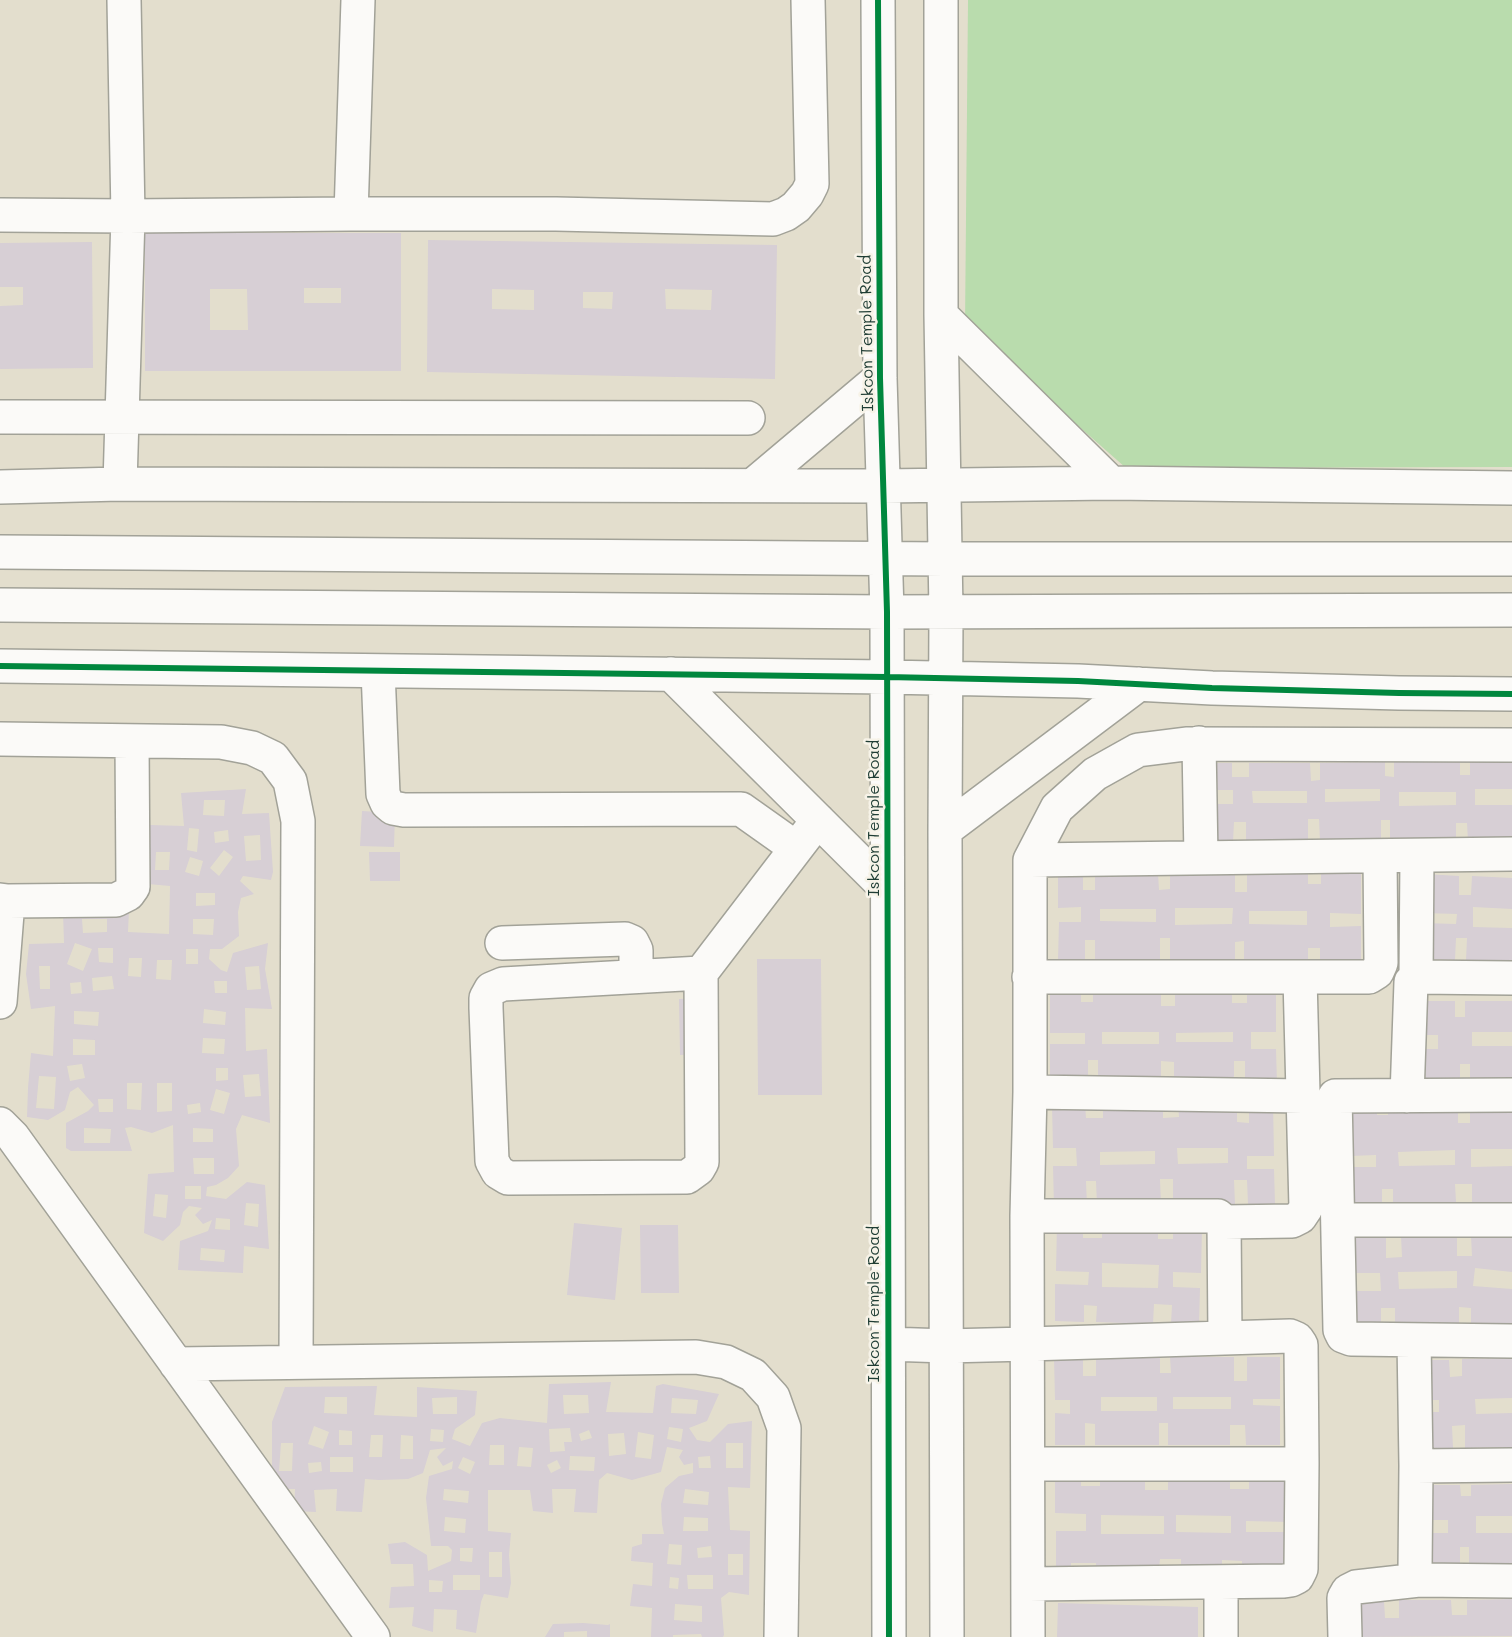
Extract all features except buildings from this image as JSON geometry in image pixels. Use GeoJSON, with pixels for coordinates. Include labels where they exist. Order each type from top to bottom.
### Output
{"type":"FeatureCollection","features":[{"type":"Feature","properties":{"kind":"street"},"geometry":{"type":"LineString","coordinates":[[120,484],[128,216],[124,0]]}},
{"type":"Feature","properties":{"kind":"street"},"geometry":{"type":"LineString","coordinates":[[351,214],[358,0]]}},
{"type":"Feature","properties":{"kind":"street"},"geometry":{"type":"LineString","coordinates":[[0,215],[556,214],[774,219],[796,207],[812,184],[808,0]]}},
{"type":"Feature","properties":{"kind":"street","name":"Iskcon Temple Road"},"geometry":{"type":"LineString","coordinates":[[879,0],[880,378],[887,612],[889,1637]]}},
{"type":"Feature","properties":{"kind":"street"},"geometry":{"type":"LineString","coordinates":[[941,0],[940,315],[946,612],[947,1637]]}},
{"type":"Feature","properties":{"kind":"street"},"geometry":{"type":"LineString","coordinates":[[940,315],[1111,483]]}},
{"type":"Feature","properties":{"kind":"street"},"geometry":{"type":"LineString","coordinates":[[753,485],[880,378]]}},
{"type":"Feature","properties":{"kind":"street"},"geometry":{"type":"LineString","coordinates":[[0,417],[748,418]]}},
{"type":"Feature","properties":{"kind":"street"},"geometry":{"type":"LineString","coordinates":[[0,487],[120,484],[945,486],[1111,483],[1512,488]]}},
{"type":"Feature","properties":{"kind":"street"},"geometry":{"type":"LineString","coordinates":[[0,552],[945,559],[1512,559]]}},
{"type":"Feature","properties":{"kind":"street"},"geometry":{"type":"LineString","coordinates":[[0,606],[887,612],[1512,610]]}},
{"type":"Feature","properties":{"kind":"street"},"geometry":{"type":"LineString","coordinates":[[0,666],[887,677],[1212,688],[1512,694]]}},
{"type":"Feature","properties":{"kind":"street"},"geometry":{"type":"LineString","coordinates":[[378,671],[383,794],[387,803],[393,808],[404,810],[741,809],[796,848]]}},
{"type":"Feature","properties":{"kind":"street"},"geometry":{"type":"LineString","coordinates":[[671,674],[887,889]]}},
{"type":"Feature","properties":{"kind":"street"},"geometry":{"type":"LineString","coordinates":[[945,830],[1138,684]]}},
{"type":"Feature","properties":{"kind":"street"},"geometry":{"type":"LineString","coordinates":[[0,739],[221,742],[252,748],[273,758],[290,780],[298,820],[296,1362]]}},
{"type":"Feature","properties":{"kind":"street"},"geometry":{"type":"LineString","coordinates":[[0,1002],[4,901],[116,900],[128,894],[133,887],[132,741]]}},
{"type":"Feature","properties":{"kind":"street"},"geometry":{"type":"LineString","coordinates":[[1028,1637],[1027,1216],[1030,1092],[1030,860],[1058,808],[1095,774],[1138,750],[1199,743],[1512,745]]}},
{"type":"Feature","properties":{"kind":"street"},"geometry":{"type":"LineString","coordinates":[[1199,743],[1201,858]]}},
{"type":"Feature","properties":{"kind":"street"},"geometry":{"type":"LineString","coordinates":[[701,973],[503,984],[491,989],[486,999],[487,1032],[492,1161],[498,1172],[508,1178],[687,1177],[698,1169],[702,1162],[701,973],[818,820]]}},
{"type":"Feature","properties":{"kind":"street"},"geometry":{"type":"LineString","coordinates":[[1030,860],[1512,854]]}},
{"type":"Feature","properties":{"kind":"street"},"geometry":{"type":"LineString","coordinates":[[1029,977],[1369,977],[1377,972],[1381,963],[1380,856]]}},
{"type":"Feature","properties":{"kind":"street"},"geometry":{"type":"LineString","coordinates":[[1407,1096],[1409,990],[1411,982],[1416,977],[1417,856]]}},
{"type":"Feature","properties":{"kind":"street"},"geometry":{"type":"LineString","coordinates":[[502,943],[625,939],[632,942],[636,950],[636,976]]}},
{"type":"Feature","properties":{"kind":"street"},"geometry":{"type":"LineString","coordinates":[[1416,977],[1512,978]]}},
{"type":"Feature","properties":{"kind":"street"},"geometry":{"type":"LineString","coordinates":[[1224,1222],[1292,1221],[1300,1217],[1306,1208],[1300,978]]}},
{"type":"Feature","properties":{"kind":"street"},"geometry":{"type":"LineString","coordinates":[[1030,1092],[1303,1096]]}},
{"type":"Feature","properties":{"kind":"street"},"geometry":{"type":"LineString","coordinates":[[1512,1095],[1335,1096],[1340,1330],[1343,1336],[1351,1339],[1512,1341]]}},
{"type":"Feature","properties":{"kind":"street"},"geometry":{"type":"LineString","coordinates":[[0,1124],[13,1137],[373,1637]]}},
{"type":"Feature","properties":{"kind":"street"},"geometry":{"type":"LineString","coordinates":[[1027,1216],[1218,1216],[1224,1222],[1225,1338]]}},
{"type":"Feature","properties":{"kind":"street"},"geometry":{"type":"LineString","coordinates":[[1338,1220],[1512,1220]]}},
{"type":"Feature","properties":{"kind":"street"},"geometry":{"type":"LineString","coordinates":[[888,1344],[946,1346],[1290,1336],[1298,1339],[1301,1345],[1302,1464],[1301,1569],[1298,1577],[1284,1581],[1029,1584]]}},
{"type":"Feature","properties":{"kind":"street"},"geometry":{"type":"LineString","coordinates":[[1414,1340],[1415,1569],[1419,1580]]}},
{"type":"Feature","properties":{"kind":"street"},"geometry":{"type":"LineString","coordinates":[[176,1364],[696,1357],[726,1362],[753,1375],[773,1397],[784,1428],[782,1637]]}},
{"type":"Feature","properties":{"kind":"street"},"geometry":{"type":"LineString","coordinates":[[1028,1464],[1302,1464]]}},
{"type":"Feature","properties":{"kind":"street"},"geometry":{"type":"LineString","coordinates":[[1416,1466],[1512,1466]]}},
{"type":"Feature","properties":{"kind":"street"},"geometry":{"type":"LineString","coordinates":[[1345,1637],[1344,1598],[1348,1591],[1356,1587],[1419,1580],[1512,1581]]}},
{"type":"Feature","properties":{"kind":"street"},"geometry":{"type":"LineString","coordinates":[[1221,1582],[1221,1637]]}},
{"type":"Feature","properties":{"kind":"green space"},"geometry":{"type":"Polygon","coordinates":[[[968,0],[1512,0],[1512,467],[1126,468],[965,326],[968,0]]]}},
{"type":"Feature","properties":{"kind":"cycle path"},"geometry":{"type":"LineString","coordinates":[[878,0],[880,378],[887,612],[889,1637]]}},
{"type":"Feature","properties":{"kind":"cycle path"},"geometry":{"type":"LineString","coordinates":[[0,666],[887,677],[1078,681],[1212,688],[1512,694]]}}]}
